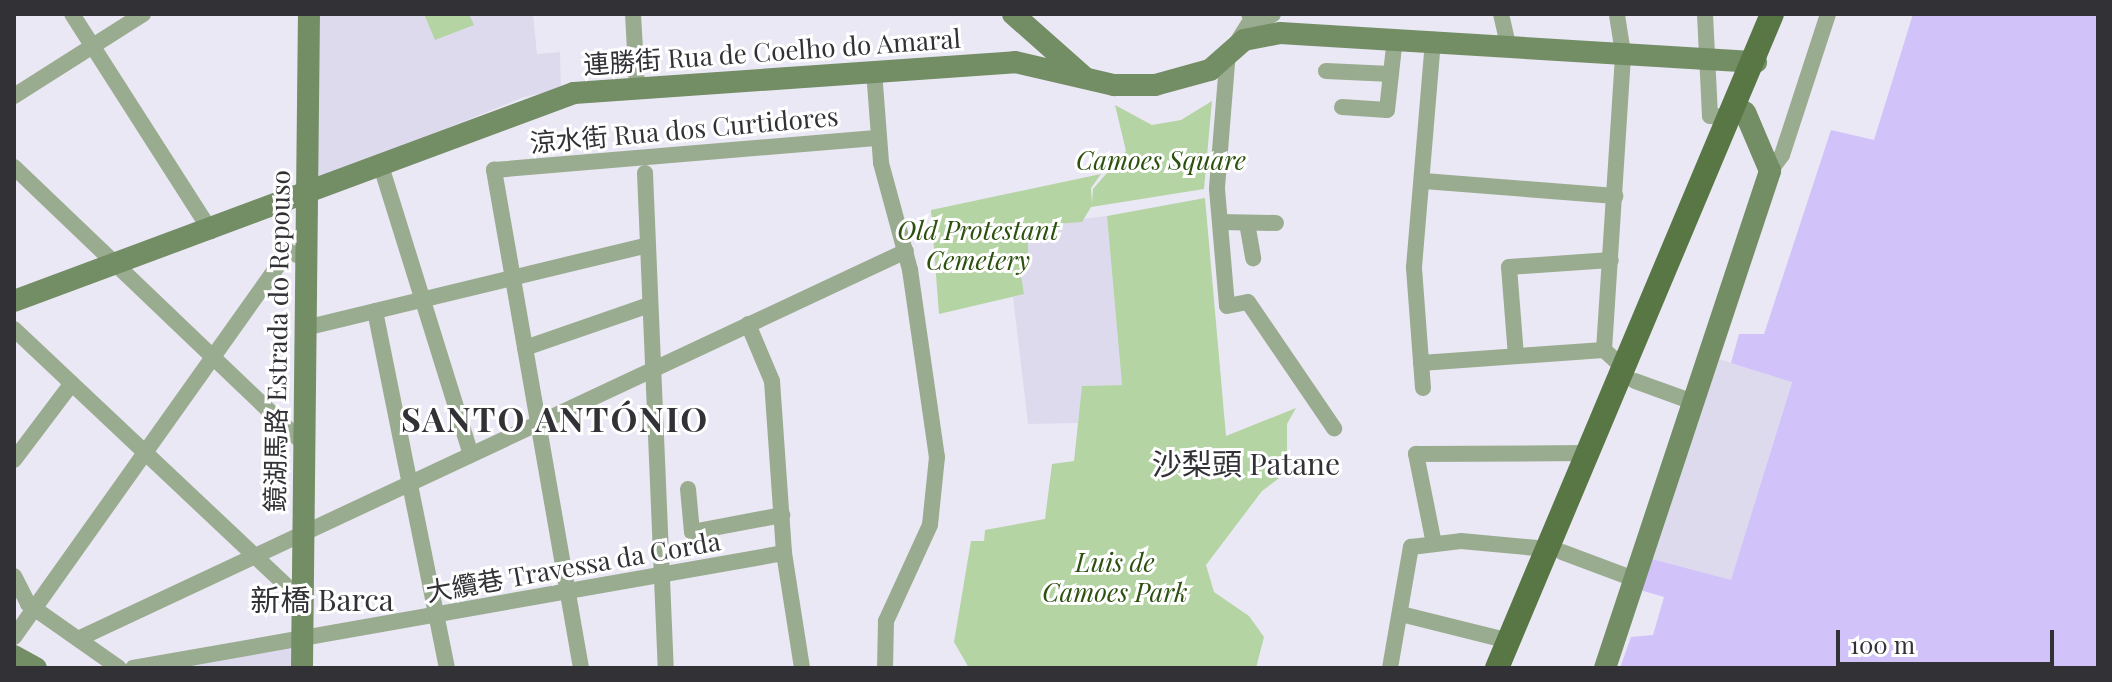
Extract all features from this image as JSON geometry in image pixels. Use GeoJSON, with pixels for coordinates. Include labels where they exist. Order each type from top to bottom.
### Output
{"type":"FeatureCollection","features":[{"type":"Feature","properties":{"kind":"main road"},"geometry":{"type":"LineString","coordinates":[[1512,668],[1589,453],[1629,372],[1738,126],[1772,14]]}},
{"type":"Feature","properties":{"kind":"main road"},"geometry":{"type":"LineString","coordinates":[[1497,668],[1555,550],[1718,153],[1738,126]]}},
{"type":"Feature","properties":{"kind":"street"},"geometry":{"type":"LineString","coordinates":[[72,14],[211,231]]}},
{"type":"Feature","properties":{"kind":"street"},"geometry":{"type":"LineString","coordinates":[[14,96],[143,14]]}},
{"type":"Feature","properties":{"kind":"street","name":"鏡湖馬路 Estrada do Repouso"},"geometry":{"type":"LineString","coordinates":[[302,668],[309,14]]}},
{"type":"Feature","properties":{"kind":"street"},"geometry":{"type":"LineString","coordinates":[[633,14],[637,85]]}},
{"type":"Feature","properties":{"kind":"street"},"geometry":{"type":"LineString","coordinates":[[1013,14],[1085,78]]}},
{"type":"Feature","properties":{"kind":"street"},"geometry":{"type":"LineString","coordinates":[[1273,14],[1250,16],[1232,48],[1220,222],[1227,306],[1248,302],[1334,428]]}},
{"type":"Feature","properties":{"kind":"street"},"geometry":{"type":"LineString","coordinates":[[1501,14],[1508,45]]}},
{"type":"Feature","properties":{"kind":"street"},"geometry":{"type":"LineString","coordinates":[[1604,350],[1623,53],[1617,14]]}},
{"type":"Feature","properties":{"kind":"street"},"geometry":{"type":"LineString","coordinates":[[1705,14],[1711,59],[1738,126],[1770,171]]}},
{"type":"Feature","properties":{"kind":"street"},"geometry":{"type":"LineString","coordinates":[[1605,668],[1770,171],[1782,155],[1828,14]]}},
{"type":"Feature","properties":{"kind":"street"},"geometry":{"type":"LineString","coordinates":[[1232,48],[1300,25],[1395,37],[1755,64]]}},
{"type":"Feature","properties":{"kind":"street"},"geometry":{"type":"LineString","coordinates":[[1015,62],[1033,32]]}},
{"type":"Feature","properties":{"kind":"street"},"geometry":{"type":"LineString","coordinates":[[1342,107],[1387,110],[1395,37]]}},
{"type":"Feature","properties":{"kind":"street"},"geometry":{"type":"LineString","coordinates":[[1423,388],[1416,287],[1433,40]]}},
{"type":"Feature","properties":{"kind":"street","name":"連勝街 Rua de Coelho do Amaral"},"geometry":{"type":"LineString","coordinates":[[14,301],[306,197],[552,97],[637,85],[1015,62],[1114,85],[1177,82],[1210,70],[1232,48]]}},
{"type":"Feature","properties":{"kind":"street"},"geometry":{"type":"LineString","coordinates":[[874,71],[879,138],[906,251],[937,457],[930,525],[886,621],[885,668]]}},
{"type":"Feature","properties":{"kind":"street"},"geometry":{"type":"LineString","coordinates":[[1326,71],[1391,74]]}},
{"type":"Feature","properties":{"kind":"street","name":"涼水街 Rua dos Curtidores"},"geometry":{"type":"LineString","coordinates":[[513,278],[494,170],[879,138]]}},
{"type":"Feature","properties":{"kind":"street"},"geometry":{"type":"LineString","coordinates":[[381,166],[470,452]]}},
{"type":"Feature","properties":{"kind":"street"},"geometry":{"type":"LineString","coordinates":[[16,173],[304,444]]}},
{"type":"Feature","properties":{"kind":"street"},"geometry":{"type":"LineString","coordinates":[[645,173],[643,246],[658,575],[666,668]]}},
{"type":"Feature","properties":{"kind":"street"},"geometry":{"type":"LineString","coordinates":[[1424,181],[1615,196]]}},
{"type":"Feature","properties":{"kind":"street"},"geometry":{"type":"LineString","coordinates":[[1220,222],[1276,223]]}},
{"type":"Feature","properties":{"kind":"street"},"geometry":{"type":"LineString","coordinates":[[1247,223],[1253,258]]}},
{"type":"Feature","properties":{"kind":"street"},"geometry":{"type":"LineString","coordinates":[[305,328],[643,246]]}},
{"type":"Feature","properties":{"kind":"street"},"geometry":{"type":"LineString","coordinates":[[14,637],[288,251],[306,259]]}},
{"type":"Feature","properties":{"kind":"street"},"geometry":{"type":"LineString","coordinates":[[80,638],[303,529],[906,251]]}},
{"type":"Feature","properties":{"kind":"street"},"geometry":{"type":"LineString","coordinates":[[1516,356],[1509,267],[1611,260]]}},
{"type":"Feature","properties":{"kind":"street"},"geometry":{"type":"LineString","coordinates":[[513,278],[581,668]]}},
{"type":"Feature","properties":{"kind":"street"},"geometry":{"type":"LineString","coordinates":[[525,348],[646,306]]}},
{"type":"Feature","properties":{"kind":"street"},"geometry":{"type":"LineString","coordinates":[[375,311],[447,668]]}},
{"type":"Feature","properties":{"kind":"street"},"geometry":{"type":"LineString","coordinates":[[748,324],[772,381],[784,553],[802,668]]}},
{"type":"Feature","properties":{"kind":"street"},"geometry":{"type":"LineString","coordinates":[[14,329],[303,601]]}},
{"type":"Feature","properties":{"kind":"street"},"geometry":{"type":"LineString","coordinates":[[1421,363],[1604,350],[1629,372],[1693,402]]}},
{"type":"Feature","properties":{"kind":"street"},"geometry":{"type":"LineString","coordinates":[[14,460],[72,383]]}},
{"type":"Feature","properties":{"kind":"street"},"geometry":{"type":"LineString","coordinates":[[1434,544],[1416,454],[1589,453]]}},
{"type":"Feature","properties":{"kind":"street"},"geometry":{"type":"LineString","coordinates":[[688,489],[692,532],[782,515]]}},
{"type":"Feature","properties":{"kind":"street"},"geometry":{"type":"LineString","coordinates":[[1390,668],[1405,615],[1411,547],[1434,544],[1555,550],[1634,579]]}},
{"type":"Feature","properties":{"kind":"street","name":"大纜巷 Travessa da Corda"},"geometry":{"type":"LineString","coordinates":[[125,667],[784,553]]}},
{"type":"Feature","properties":{"kind":"street"},"geometry":{"type":"LineString","coordinates":[[14,576],[34,608],[125,667]]}},
{"type":"Feature","properties":{"kind":"street"},"geometry":{"type":"LineString","coordinates":[[1405,615],[1509,641]]}},
{"type":"Feature","properties":{"kind":"shaded area"},"geometry":{"type":"Polygon","coordinates":[[[314,14],[533,14],[537,54],[560,52],[561,89],[524,97],[310,183],[314,14]]]}},
{"type":"Feature","properties":{"kind":"shaded area"},"geometry":{"type":"Polygon","coordinates":[[[1913,14],[2098,14],[2098,668],[1620,668],[1631,637],[1653,635],[1664,597],[1640,590],[1652,559],[1731,580],[1792,382],[1731,363],[1739,334],[1764,334],[1831,130],[1874,140],[1913,14]]]}},
{"type":"Feature","properties":{"kind":"shaded area"},"geometry":{"type":"Polygon","coordinates":[[[1107,216],[1122,385],[1083,386],[1078,423],[1028,424],[1013,297],[1024,294],[1019,261],[1028,260],[1028,226],[1107,216]]]}},
{"type":"Feature","properties":{"kind":"shaded area"},"geometry":{"type":"Polygon","coordinates":[[[1719,359],[1792,381],[1731,581],[1652,559],[1719,359]]]}},
{"type":"Feature","properties":{"kind":"shaded area"},"geometry":{"type":"Polygon","coordinates":[[[291,647],[291,668],[167,668],[291,647]]]}},
{"type":"Feature","properties":{"kind":"green space"},"geometry":{"type":"Polygon","coordinates":[[[424,14],[469,14],[474,25],[435,40],[424,14]]]}},
{"type":"Feature","properties":{"kind":"green space","name":"Old Protestant Cemetery"},"geometry":{"type":"Polygon","coordinates":[[[1212,101],[1204,189],[1091,207],[1082,222],[1028,226],[1028,260],[1019,262],[1024,294],[939,314],[931,210],[1101,174],[1091,188],[1092,203],[1093,189],[1126,151],[1115,105],[1152,125],[1181,120],[1212,101]]]}},
{"type":"Feature","properties":{"kind":"green space","name":"Luis de Camoes Park"},"geometry":{"type":"Polygon","coordinates":[[[1205,198],[1226,436],[1296,408],[1287,424],[1287,472],[1262,491],[1206,565],[1214,592],[1249,616],[1264,637],[1256,668],[969,668],[954,642],[971,541],[984,541],[985,530],[1045,519],[1052,464],[1074,461],[1082,386],[1122,385],[1107,216],[1205,198]]]}},
{"type":"Feature","properties":{"kind":"district","name":"SANTO ANTÓNIO"},"geometry":{"type":"Point","coordinates":[555,419]}},
{"type":"Feature","properties":{"kind":"district","name":"沙梨頭 Patane"},"geometry":{"type":"Point","coordinates":[1246,463]}},
{"type":"Feature","properties":{"kind":"district","name":"新橋 Barca"},"geometry":{"type":"Point","coordinates":[322,599]}},
{"type":"Feature","properties":{"kind":"park label","name":"Camoes Square"},"geometry":{"type":"Point","coordinates":[1161,160]}}]}
